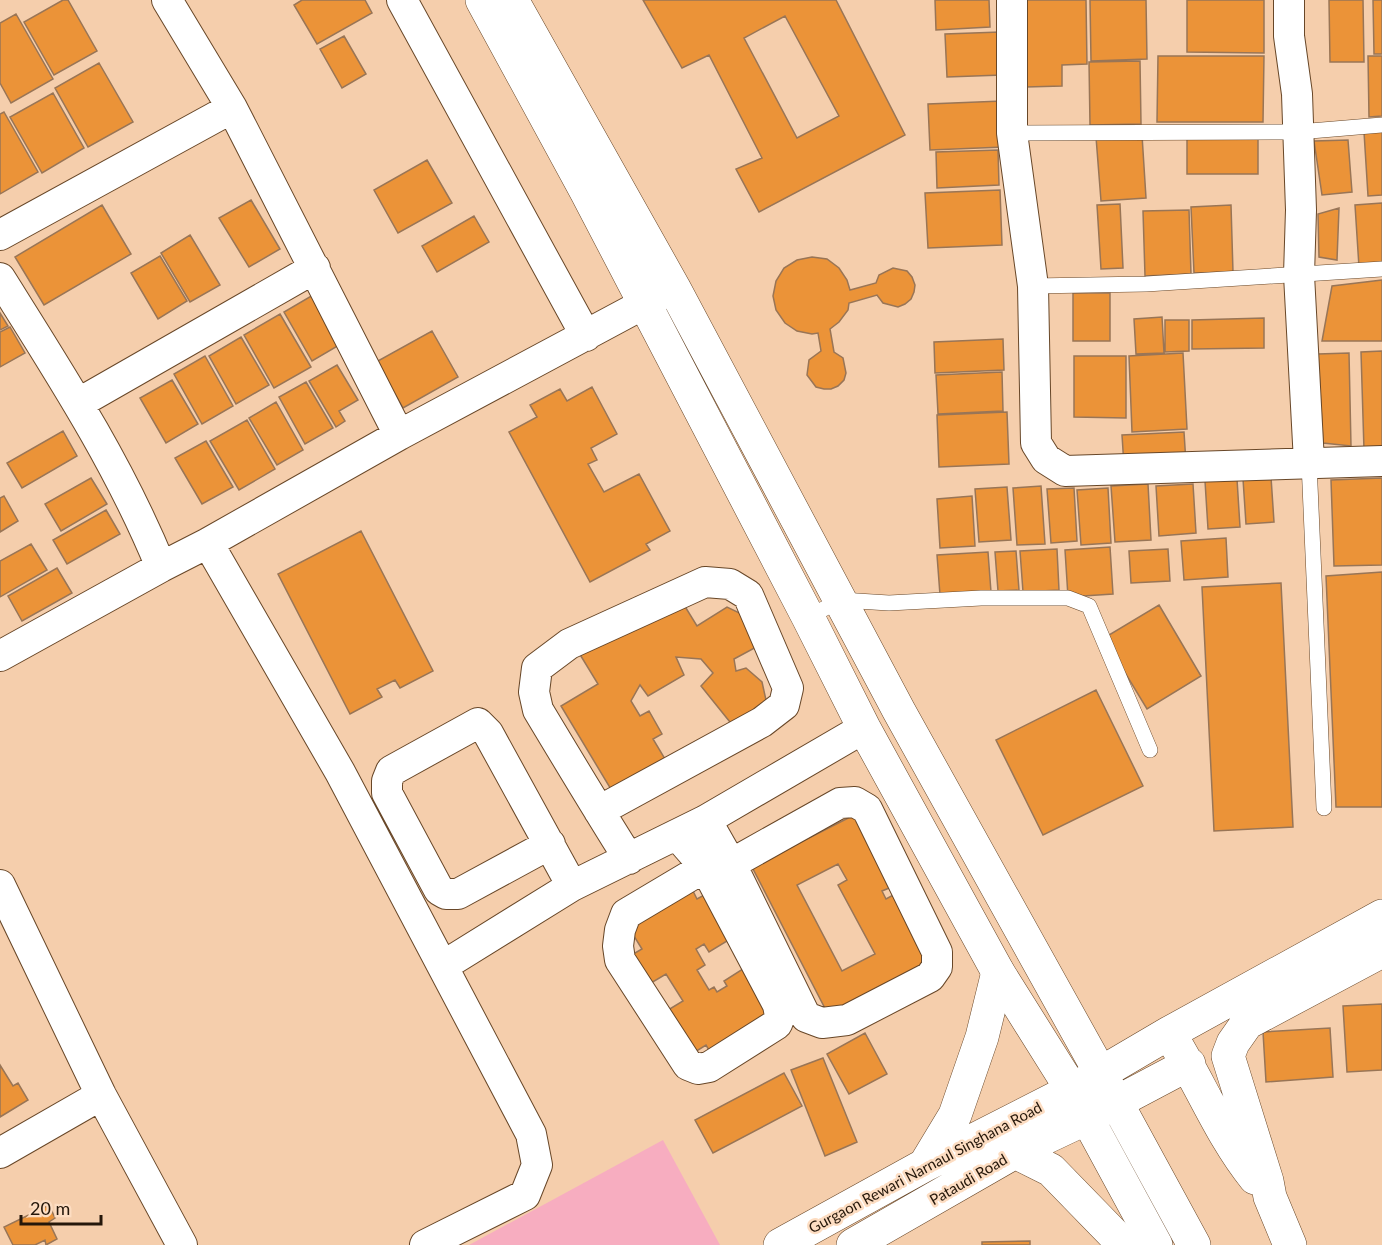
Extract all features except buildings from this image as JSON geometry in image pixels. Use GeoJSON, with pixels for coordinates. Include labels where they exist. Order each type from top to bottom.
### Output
{"type":"FeatureCollection","features":[{"type":"Feature","properties":{"kind":"main road"},"geometry":{"type":"LineString","coordinates":[[482,0],[645,304],[864,728],[998,972],[1079,1104],[1156,1245]]}},
{"type":"Feature","properties":{"kind":"main road"},"geometry":{"type":"LineString","coordinates":[[512,0],[674,288],[899,711],[1194,1245]]}},
{"type":"Feature","properties":{"kind":"main road"},"geometry":{"type":"LineString","coordinates":[[1079,1104],[1101,1074],[1169,1033],[1382,916]]}},
{"type":"Feature","properties":{"kind":"main road"},"geometry":{"type":"LineString","coordinates":[[1290,1245],[1270,1197],[1228,1056],[1233,1043],[1247,1023],[1382,951]]}},
{"type":"Feature","properties":{"kind":"main road"},"geometry":{"type":"LineString","coordinates":[[925,1165],[955,1115],[982,1037],[998,972]]}},
{"type":"Feature","properties":{"kind":"main road"},"geometry":{"type":"LineString","coordinates":[[1169,1033],[1189,1064],[1240,1160],[1270,1197]]}},
{"type":"Feature","properties":{"kind":"main road","name":"Gurgaon Rewari Narnaul Singhana Road"},"geometry":{"type":"LineString","coordinates":[[780,1245],[925,1165],[1079,1104],[1116,1103],[1189,1064]]}},
{"type":"Feature","properties":{"kind":"main road","name":"Pataudi Road"},"geometry":{"type":"LineString","coordinates":[[853,1245],[1015,1152],[1079,1104]]}},
{"type":"Feature","properties":{"kind":"main road"},"geometry":{"type":"LineString","coordinates":[[1015,1152],[1051,1170],[1124,1245]]}},
{"type":"Feature","properties":{"kind":"street"},"geometry":{"type":"LineString","coordinates":[[167,0],[232,108],[399,435]]}},
{"type":"Feature","properties":{"kind":"street"},"geometry":{"type":"LineString","coordinates":[[402,0],[586,336]]}},
{"type":"Feature","properties":{"kind":"street"},"geometry":{"type":"LineString","coordinates":[[1012,0],[1012,133],[1033,286],[1036,443],[1046,459],[1065,471],[1382,461]]}},
{"type":"Feature","properties":{"kind":"street"},"geometry":{"type":"LineString","coordinates":[[1289,0],[1289,36],[1297,94],[1301,210],[1299,275],[1310,462]]}},
{"type":"Feature","properties":{"kind":"street"},"geometry":{"type":"LineString","coordinates":[[0,235],[232,108]]}},
{"type":"Feature","properties":{"kind":"street"},"geometry":{"type":"LineString","coordinates":[[79,403],[315,268]]}},
{"type":"Feature","properties":{"kind":"street"},"geometry":{"type":"LineString","coordinates":[[0,278],[79,403],[140,517],[161,567]]}},
{"type":"Feature","properties":{"kind":"street"},"geometry":{"type":"LineString","coordinates":[[0,656],[208,543],[399,435],[674,288]]}},
{"type":"Feature","properties":{"kind":"street"},"geometry":{"type":"LineString","coordinates":[[208,543],[340,772],[531,1134],[537,1165],[525,1195],[425,1245]]}},
{"type":"Feature","properties":{"kind":"street"},"geometry":{"type":"LineString","coordinates":[[599,811],[762,722],[784,705],[788,687],[748,595],[730,584],[705,582],[569,644],[537,668],[534,692],[538,710],[599,811],[629,859]]}},
{"type":"Feature","properties":{"kind":"street"},"geometry":{"type":"LineString","coordinates":[[550,844],[459,894],[447,894],[439,890],[387,793],[387,781],[391,771],[478,723],[488,734],[550,844],[572,886]]}},
{"type":"Feature","properties":{"kind":"street"},"geometry":{"type":"LineString","coordinates":[[443,966],[572,886],[706,820],[864,728]]}},
{"type":"Feature","properties":{"kind":"street"},"geometry":{"type":"LineString","coordinates":[[677,834],[718,866],[806,1017],[822,1023],[847,1020],[930,977],[937,967],[937,951],[867,809],[855,802],[840,803],[718,866],[626,914],[620,930],[618,946],[620,960],[688,1065],[698,1069],[708,1067],[777,1024],[780,1016],[778,1005],[718,866],[706,820]]}},
{"type":"Feature","properties":{"kind":"street"},"geometry":{"type":"LineString","coordinates":[[0,885],[101,1095],[182,1245]]}},
{"type":"Feature","properties":{"kind":"street"},"geometry":{"type":"LineString","coordinates":[[0,1153],[101,1095]]}},
{"type":"Feature","properties":{"kind":"lane"},"geometry":{"type":"LineString","coordinates":[[1012,133],[1298,132],[1382,125]]}},
{"type":"Feature","properties":{"kind":"lane"},"geometry":{"type":"LineString","coordinates":[[1033,286],[1146,284],[1382,269]]}},
{"type":"Feature","properties":{"kind":"lane"},"geometry":{"type":"LineString","coordinates":[[1310,462],[1324,808]]}},
{"type":"Feature","properties":{"kind":"lane"},"geometry":{"type":"LineString","coordinates":[[808,617],[841,600],[889,603],[981,598],[1068,598],[1089,606],[1150,750]]}},
{"type":"Feature","properties":{"kind":"shaded area"},"geometry":{"type":"Polygon","coordinates":[[[663,1140],[720,1245],[469,1245],[663,1140]]]}}]}
